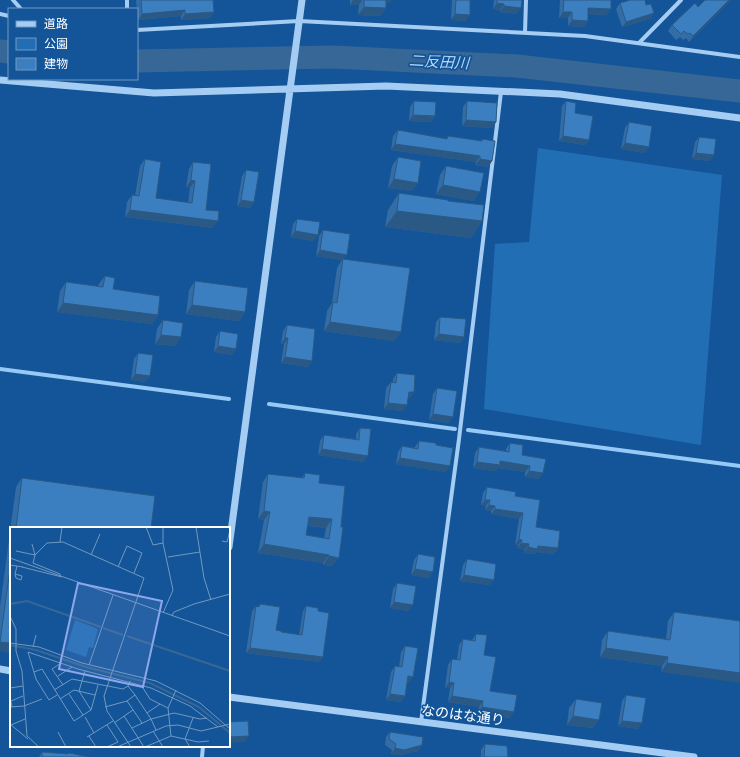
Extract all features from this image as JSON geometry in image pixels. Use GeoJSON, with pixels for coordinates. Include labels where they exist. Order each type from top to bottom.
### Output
{"type":"FeatureCollection","features":[{"type":"Feature","properties":{"kind":"street"},"geometry":{"type":"LineString","coordinates":[[12,0],[21,8]]}},
{"type":"Feature","properties":{"kind":"street"},"geometry":{"type":"LineString","coordinates":[[230,539],[302,0]]}},
{"type":"Feature","properties":{"kind":"street"},"geometry":{"type":"LineString","coordinates":[[525,32],[526,0]]}},
{"type":"Feature","properties":{"kind":"street"},"geometry":{"type":"LineString","coordinates":[[639,43],[681,0]]}},
{"type":"Feature","properties":{"kind":"street"},"geometry":{"type":"LineString","coordinates":[[138,30],[299,21],[585,36],[739,56]]}},
{"type":"Feature","properties":{"kind":"street"},"geometry":{"type":"LineString","coordinates":[[0,80],[154,93],[386,86],[560,94],[740,118]]}},
{"type":"Feature","properties":{"kind":"street"},"geometry":{"type":"LineString","coordinates":[[421,723],[459,439],[501,92]]}},
{"type":"Feature","properties":{"kind":"street"},"geometry":{"type":"LineString","coordinates":[[0,669],[10,670]]}},
{"type":"Feature","properties":{"kind":"street","name":"なのはな通り"},"geometry":{"type":"LineString","coordinates":[[230,697],[421,723],[694,757]]}},
{"type":"Feature","properties":{"kind":"street"},"geometry":{"type":"LineString","coordinates":[[202,757],[203,747]]}},
{"type":"Feature","properties":{"kind":"green space"},"geometry":{"type":"Polygon","coordinates":[[[538,148],[722,175],[701,445],[484,409],[495,244],[529,242],[538,148]]]}},
{"type":"Feature","properties":{"kind":"building"},"geometry":{"type":"Polygon","coordinates":[[[141,0],[213,0],[214,12],[185,14],[185,10],[142,14],[141,0]]]}},
{"type":"Feature","properties":{"kind":"building"},"geometry":{"type":"Polygon","coordinates":[[[364,0],[386,0],[386,8],[364,7],[364,0]]]}},
{"type":"Feature","properties":{"kind":"building"},"geometry":{"type":"Polygon","coordinates":[[[456,0],[470,0],[470,15],[455,14],[456,0]]]}},
{"type":"Feature","properties":{"kind":"building"},"geometry":{"type":"Polygon","coordinates":[[[497,0],[522,0],[521,8],[504,6],[504,4],[497,3],[497,0]]]}},
{"type":"Feature","properties":{"kind":"building"},"geometry":{"type":"Polygon","coordinates":[[[564,0],[611,0],[611,9],[588,8],[588,21],[572,20],[572,12],[563,12],[564,0]]]}},
{"type":"Feature","properties":{"kind":"building"},"geometry":{"type":"Polygon","coordinates":[[[630,0],[645,0],[646,5],[651,4],[654,13],[626,22],[620,3],[630,0]]]}},
{"type":"Feature","properties":{"kind":"building"},"geometry":{"type":"Polygon","coordinates":[[[705,0],[729,0],[693,36],[684,31],[681,34],[672,25],[695,3],[698,7],[705,0]]]}},
{"type":"Feature","properties":{"kind":"building"},"geometry":{"type":"Polygon","coordinates":[[[414,101],[436,102],[435,116],[413,115],[414,101]]]}},
{"type":"Feature","properties":{"kind":"building"},"geometry":{"type":"Polygon","coordinates":[[[467,101],[497,103],[496,122],[466,120],[467,101]]]}},
{"type":"Feature","properties":{"kind":"building"},"geometry":{"type":"Polygon","coordinates":[[[566,101],[576,103],[575,113],[593,116],[589,140],[563,136],[566,101]]]}},
{"type":"Feature","properties":{"kind":"building"},"geometry":{"type":"Polygon","coordinates":[[[629,122],[652,126],[649,147],[625,143],[629,122]]]}},
{"type":"Feature","properties":{"kind":"building"},"geometry":{"type":"Polygon","coordinates":[[[398,130],[447,139],[448,136],[482,141],[482,139],[495,141],[492,161],[480,159],[480,156],[395,144],[398,130]]]}},
{"type":"Feature","properties":{"kind":"building"},"geometry":{"type":"Polygon","coordinates":[[[699,137],[716,139],[714,155],[696,153],[699,137]]]}},
{"type":"Feature","properties":{"kind":"building"},"geometry":{"type":"Polygon","coordinates":[[[398,157],[421,161],[418,183],[394,179],[398,157]]]}},
{"type":"Feature","properties":{"kind":"building"},"geometry":{"type":"Polygon","coordinates":[[[145,159],[161,162],[156,198],[192,203],[195,181],[191,180],[193,162],[211,164],[206,210],[219,211],[218,221],[130,210],[132,195],[139,196],[145,159]]]}},
{"type":"Feature","properties":{"kind":"building"},"geometry":{"type":"Polygon","coordinates":[[[446,166],[484,173],[480,192],[443,185],[446,166]]]}},
{"type":"Feature","properties":{"kind":"building"},"geometry":{"type":"Polygon","coordinates":[[[246,170],[259,172],[254,202],[241,200],[246,170]]]}},
{"type":"Feature","properties":{"kind":"building"},"geometry":{"type":"Polygon","coordinates":[[[399,193],[484,205],[482,221],[397,211],[399,193]]]}},
{"type":"Feature","properties":{"kind":"building"},"geometry":{"type":"Polygon","coordinates":[[[297,219],[320,222],[318,235],[295,231],[297,219]]]}},
{"type":"Feature","properties":{"kind":"building"},"geometry":{"type":"Polygon","coordinates":[[[323,230],[350,234],[347,255],[320,250],[323,230]]]}},
{"type":"Feature","properties":{"kind":"building"},"geometry":{"type":"Polygon","coordinates":[[[343,259],[410,268],[401,332],[330,322],[333,302],[337,303],[343,259]]]}},
{"type":"Feature","properties":{"kind":"building"},"geometry":{"type":"Polygon","coordinates":[[[105,276],[115,278],[113,289],[160,296],[158,315],[63,303],[66,282],[103,287],[105,276]]]}},
{"type":"Feature","properties":{"kind":"building"},"geometry":{"type":"Polygon","coordinates":[[[195,281],[248,288],[245,312],[192,305],[195,281]]]}},
{"type":"Feature","properties":{"kind":"building"},"geometry":{"type":"Polygon","coordinates":[[[440,317],[466,319],[464,337],[439,334],[440,317]]]}},
{"type":"Feature","properties":{"kind":"building"},"geometry":{"type":"Polygon","coordinates":[[[163,320],[183,323],[181,337],[161,335],[163,320]]]}},
{"type":"Feature","properties":{"kind":"building"},"geometry":{"type":"Polygon","coordinates":[[[287,325],[315,329],[312,361],[285,357],[288,338],[285,338],[287,325]]]}},
{"type":"Feature","properties":{"kind":"building"},"geometry":{"type":"Polygon","coordinates":[[[220,331],[238,334],[236,349],[218,346],[220,331]]]}},
{"type":"Feature","properties":{"kind":"building"},"geometry":{"type":"Polygon","coordinates":[[[138,353],[153,355],[150,376],[135,374],[138,353]]]}},
{"type":"Feature","properties":{"kind":"building"},"geometry":{"type":"Polygon","coordinates":[[[397,373],[415,375],[414,392],[409,392],[407,405],[388,403],[391,382],[396,383],[397,373]]]}},
{"type":"Feature","properties":{"kind":"building"},"geometry":{"type":"Polygon","coordinates":[[[437,388],[457,391],[453,417],[433,414],[437,388]]]}},
{"type":"Feature","properties":{"kind":"building"},"geometry":{"type":"Polygon","coordinates":[[[360,428],[371,429],[368,456],[322,449],[324,435],[359,440],[360,428]]]}},
{"type":"Feature","properties":{"kind":"building"},"geometry":{"type":"Polygon","coordinates":[[[419,441],[436,443],[436,445],[453,448],[450,466],[400,458],[402,446],[418,449],[419,441]]]}},
{"type":"Feature","properties":{"kind":"building"},"geometry":{"type":"Polygon","coordinates":[[[510,443],[523,445],[522,455],[546,459],[543,473],[529,471],[530,466],[500,461],[500,465],[477,462],[479,447],[509,452],[510,443]]]}},
{"type":"Feature","properties":{"kind":"building"},"geometry":{"type":"Polygon","coordinates":[[[305,473],[320,475],[319,483],[345,486],[341,527],[343,527],[339,558],[264,544],[270,512],[264,511],[268,474],[304,478],[305,473]],[[309,517],[306,535],[329,539],[332,519],[309,517]]]}},
{"type":"Feature","properties":{"kind":"building"},"geometry":{"type":"Polygon","coordinates":[[[22,478],[155,496],[151,527],[16,527],[22,478]]]}},
{"type":"Feature","properties":{"kind":"building"},"geometry":{"type":"Polygon","coordinates":[[[487,487],[516,492],[515,496],[540,500],[536,527],[560,531],[558,548],[538,546],[537,549],[528,547],[529,544],[521,543],[522,540],[519,539],[523,513],[495,509],[495,506],[489,505],[490,500],[485,500],[487,487]]]}},
{"type":"Feature","properties":{"kind":"building"},"geometry":{"type":"Polygon","coordinates":[[[418,554],[435,557],[433,572],[415,569],[418,554]]]}},
{"type":"Feature","properties":{"kind":"building"},"geometry":{"type":"Polygon","coordinates":[[[467,559],[496,564],[494,580],[464,575],[467,559]]]}},
{"type":"Feature","properties":{"kind":"building"},"geometry":{"type":"Polygon","coordinates":[[[10,569],[10,643],[0,642],[10,569]]]}},
{"type":"Feature","properties":{"kind":"building"},"geometry":{"type":"Polygon","coordinates":[[[397,583],[416,586],[413,605],[394,602],[397,583]]]}},
{"type":"Feature","properties":{"kind":"building"},"geometry":{"type":"Polygon","coordinates":[[[260,604],[280,607],[276,630],[302,635],[306,606],[318,608],[318,611],[329,613],[323,657],[250,648],[256,606],[259,607],[260,604]]]}},
{"type":"Feature","properties":{"kind":"building"},"geometry":{"type":"Polygon","coordinates":[[[674,612],[740,621],[740,673],[667,663],[668,657],[606,648],[608,631],[670,640],[674,612]]]}},
{"type":"Feature","properties":{"kind":"building"},"geometry":{"type":"Polygon","coordinates":[[[476,634],[487,635],[484,655],[496,657],[490,691],[517,695],[514,712],[482,707],[483,701],[452,696],[454,683],[449,682],[452,659],[460,660],[463,639],[475,641],[476,634]]]}},
{"type":"Feature","properties":{"kind":"building"},"geometry":{"type":"Polygon","coordinates":[[[405,646],[418,648],[413,677],[408,676],[405,696],[390,694],[395,666],[402,667],[405,646]]]}},
{"type":"Feature","properties":{"kind":"building"},"geometry":{"type":"Polygon","coordinates":[[[626,695],[646,698],[642,723],[622,721],[626,695]]]}},
{"type":"Feature","properties":{"kind":"building"},"geometry":{"type":"Polygon","coordinates":[[[576,699],[602,703],[599,720],[573,716],[576,699]]]}},
{"type":"Feature","properties":{"kind":"building"},"geometry":{"type":"Polygon","coordinates":[[[248,721],[249,736],[230,737],[230,722],[248,721]]]}},
{"type":"Feature","properties":{"kind":"building"},"geometry":{"type":"Polygon","coordinates":[[[390,732],[423,737],[422,745],[404,750],[395,748],[396,744],[389,739],[390,732]]]}},
{"type":"Feature","properties":{"kind":"building"},"geometry":{"type":"Polygon","coordinates":[[[485,744],[507,746],[508,757],[484,757],[485,744]]]}},
{"type":"Feature","properties":{"kind":"building"},"geometry":{"type":"Polygon","coordinates":[[[42,752],[69,753],[89,757],[42,757],[42,752]]]}},
{"type":"Feature","properties":{"kind":"waterway","name":"二反田川"},"geometry":{"type":"LineString","coordinates":[[0,51],[8,52]]}},
{"type":"Feature","properties":{"kind":"waterway","name":"二反田川"},"geometry":{"type":"LineString","coordinates":[[138,61],[333,57],[517,66],[740,91]]}},
{"type":"Feature","properties":{"kind":"waterway"},"geometry":{"type":"LineString","coordinates":[[0,369],[229,399]]}},
{"type":"Feature","properties":{"kind":"waterway"},"geometry":{"type":"LineString","coordinates":[[269,404],[455,429]]}},
{"type":"Feature","properties":{"kind":"waterway"},"geometry":{"type":"LineString","coordinates":[[468,430],[740,466]]}}]}
